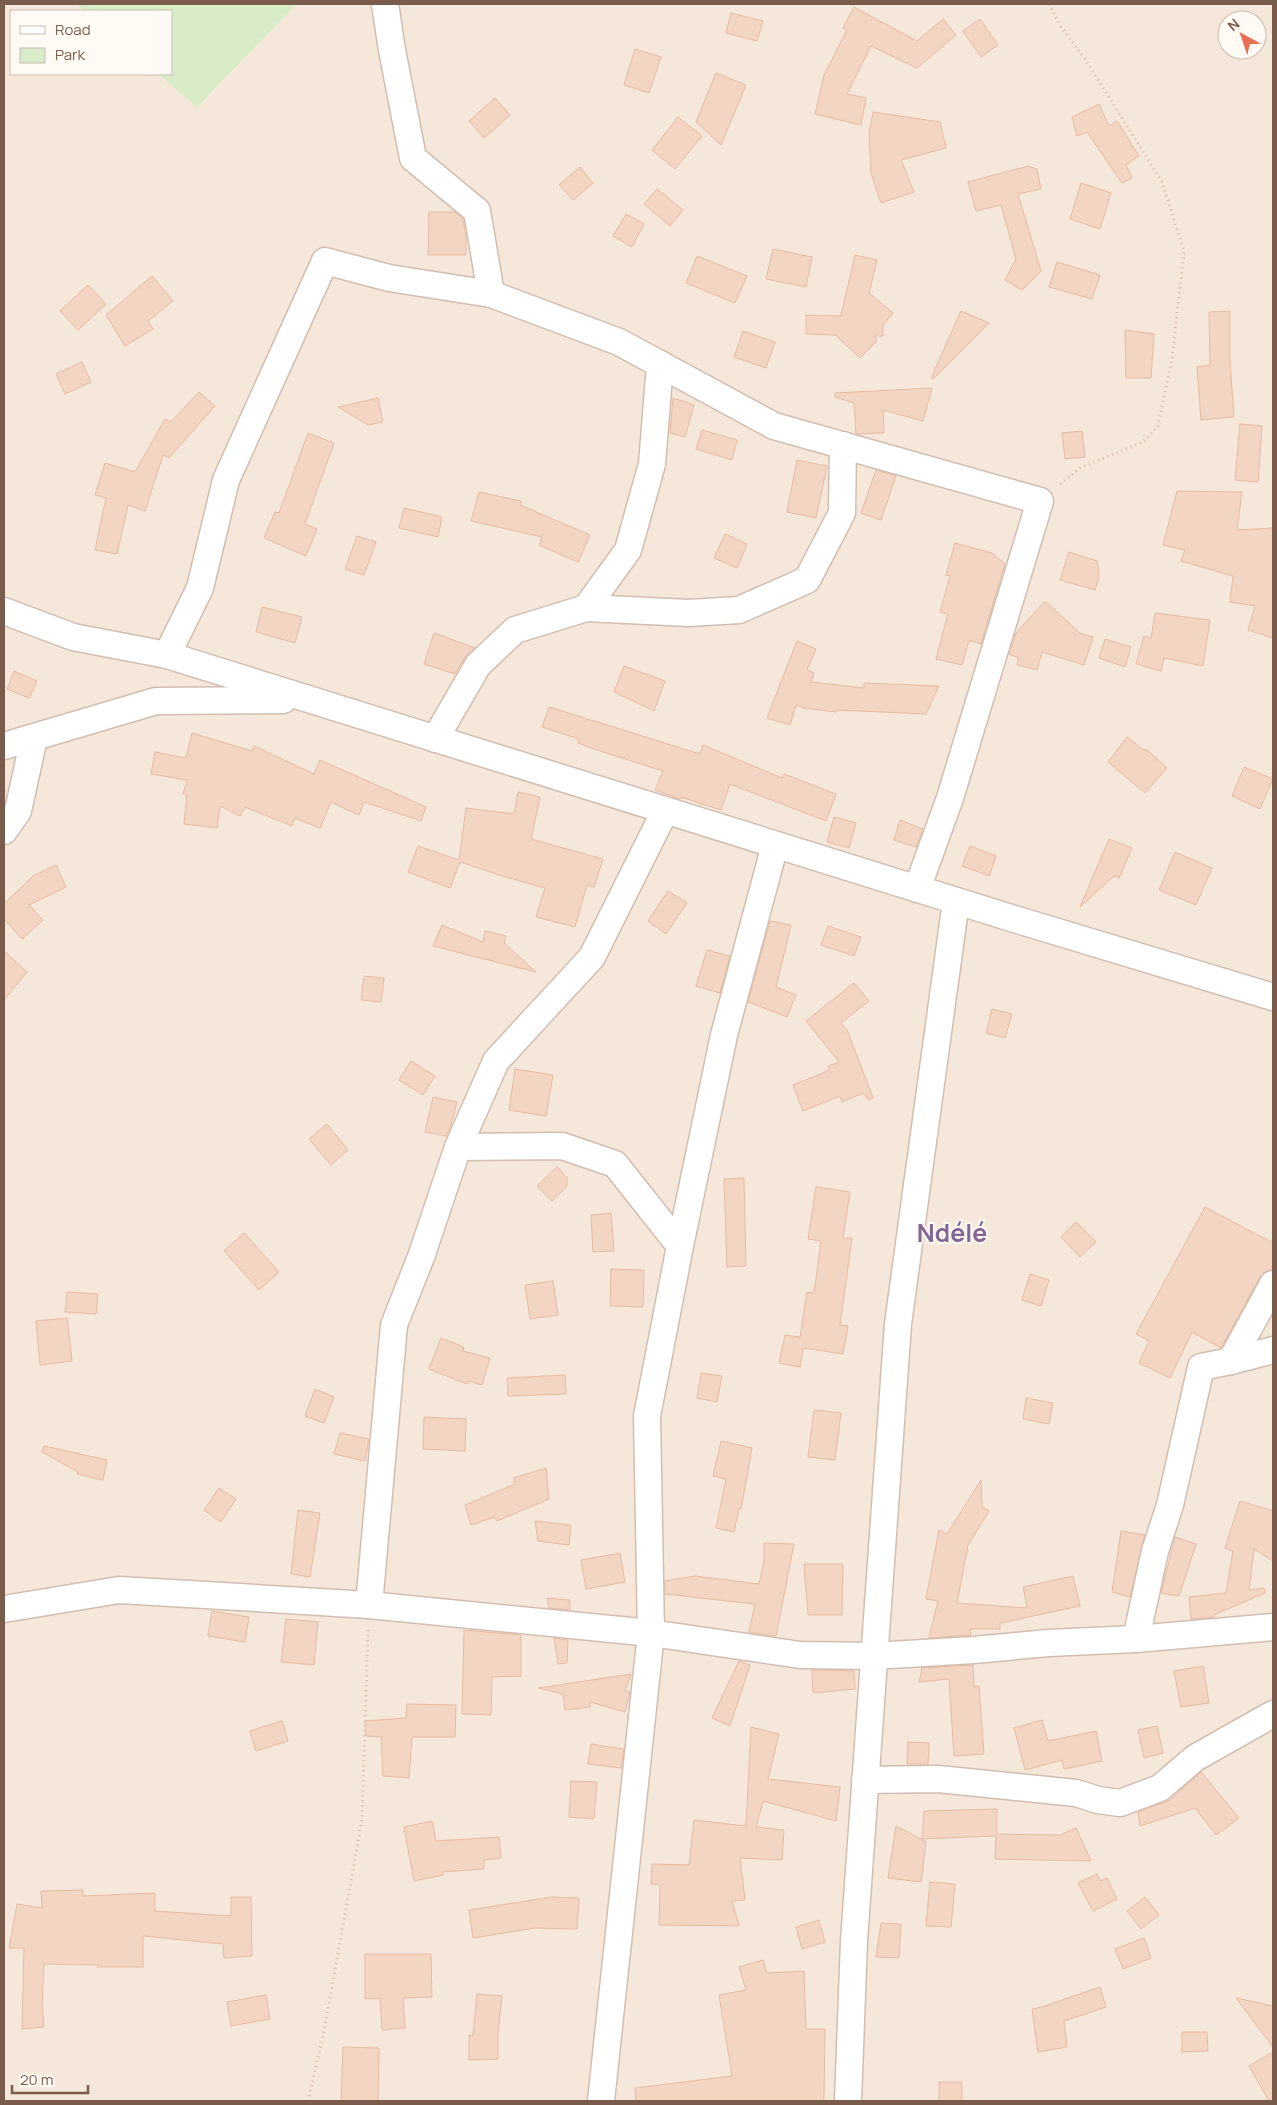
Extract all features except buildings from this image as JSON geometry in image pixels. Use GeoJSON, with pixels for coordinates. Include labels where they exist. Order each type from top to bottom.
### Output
{"type":"FeatureCollection","features":[{"type":"Feature","properties":{"kind":"street"},"geometry":{"type":"LineString","coordinates":[[385,4],[413,158],[477,211],[491,294]]}},
{"type":"Feature","properties":{"kind":"street"},"geometry":{"type":"LineString","coordinates":[[167,655],[200,588],[226,480],[325,261],[390,278],[491,294],[619,342],[774,426],[1040,500],[950,798],[918,888]]}},
{"type":"Feature","properties":{"kind":"street"},"geometry":{"type":"LineString","coordinates":[[586,608],[628,550],[652,464],[660,364]]}},
{"type":"Feature","properties":{"kind":"street"},"geometry":{"type":"LineString","coordinates":[[435,739],[478,665],[515,630],[586,608],[690,613],[739,610],[807,580],[842,513],[842,445]]}},
{"type":"Feature","properties":{"kind":"street"},"geometry":{"type":"LineString","coordinates":[[4,611],[73,637],[167,655],[956,901],[1273,997]]}},
{"type":"Feature","properties":{"kind":"street"},"geometry":{"type":"LineString","coordinates":[[4,746],[156,701],[309,700]]}},
{"type":"Feature","properties":{"kind":"street"},"geometry":{"type":"LineString","coordinates":[[4,831],[18,811],[34,738]]}},
{"type":"Feature","properties":{"kind":"street"},"geometry":{"type":"LineString","coordinates":[[369,1605],[394,1325],[421,1256],[458,1147],[496,1061],[592,957],[665,811]]}},
{"type":"Feature","properties":{"kind":"street"},"geometry":{"type":"LineString","coordinates":[[602,2101],[651,1632],[647,1416],[724,1035],[775,845]]}},
{"type":"Feature","properties":{"kind":"street"},"geometry":{"type":"LineString","coordinates":[[848,2101],[854,1941],[898,1324],[956,901]]}},
{"type":"Feature","properties":{"kind":"street"},"geometry":{"type":"LineString","coordinates":[[458,1147],[562,1146],[615,1164],[680,1246]]}},
{"type":"Feature","properties":{"kind":"street"},"geometry":{"type":"LineString","coordinates":[[1231,1361],[1273,1284]]}},
{"type":"Feature","properties":{"kind":"street"},"geometry":{"type":"LineString","coordinates":[[1136,1639],[1155,1551],[1170,1505],[1201,1367],[1273,1350]]}},
{"type":"Feature","properties":{"kind":"street"},"geometry":{"type":"LineString","coordinates":[[4,1609],[119,1590],[369,1605],[651,1632],[800,1655],[874,1656],[1048,1643],[1136,1639],[1273,1627]]}},
{"type":"Feature","properties":{"kind":"street"},"geometry":{"type":"LineString","coordinates":[[865,1780],[938,1779],[1076,1793],[1098,1800],[1120,1803],[1160,1788],[1195,1758],[1273,1714]]}},
{"type":"Feature","properties":{"kind":"path"},"geometry":{"type":"LineString","coordinates":[[1040,500],[1080,468],[1143,442],[1158,426],[1172,359],[1184,251],[1162,182],[1048,4]]}},
{"type":"Feature","properties":{"kind":"path"},"geometry":{"type":"LineString","coordinates":[[308,2101],[323,2036],[362,1820],[369,1605]]}},
{"type":"Feature","properties":{"kind":"shaded area"},"geometry":{"type":"Polygon","coordinates":[[[4,4],[76,4],[84,10],[10,10],[10,75],[159,75],[197,106],[297,4],[1273,4],[1273,2101],[4,2101],[4,4]]]}},
{"type":"Feature","properties":{"kind":"green space"},"geometry":{"type":"Polygon","coordinates":[[[76,4],[297,4],[197,107],[159,75],[172,75],[172,10],[84,10],[76,4]]]}},
{"type":"Feature","properties":{"kind":"district","name":"Ndélé"},"geometry":{"type":"Point","coordinates":[952,1232]}}]}
